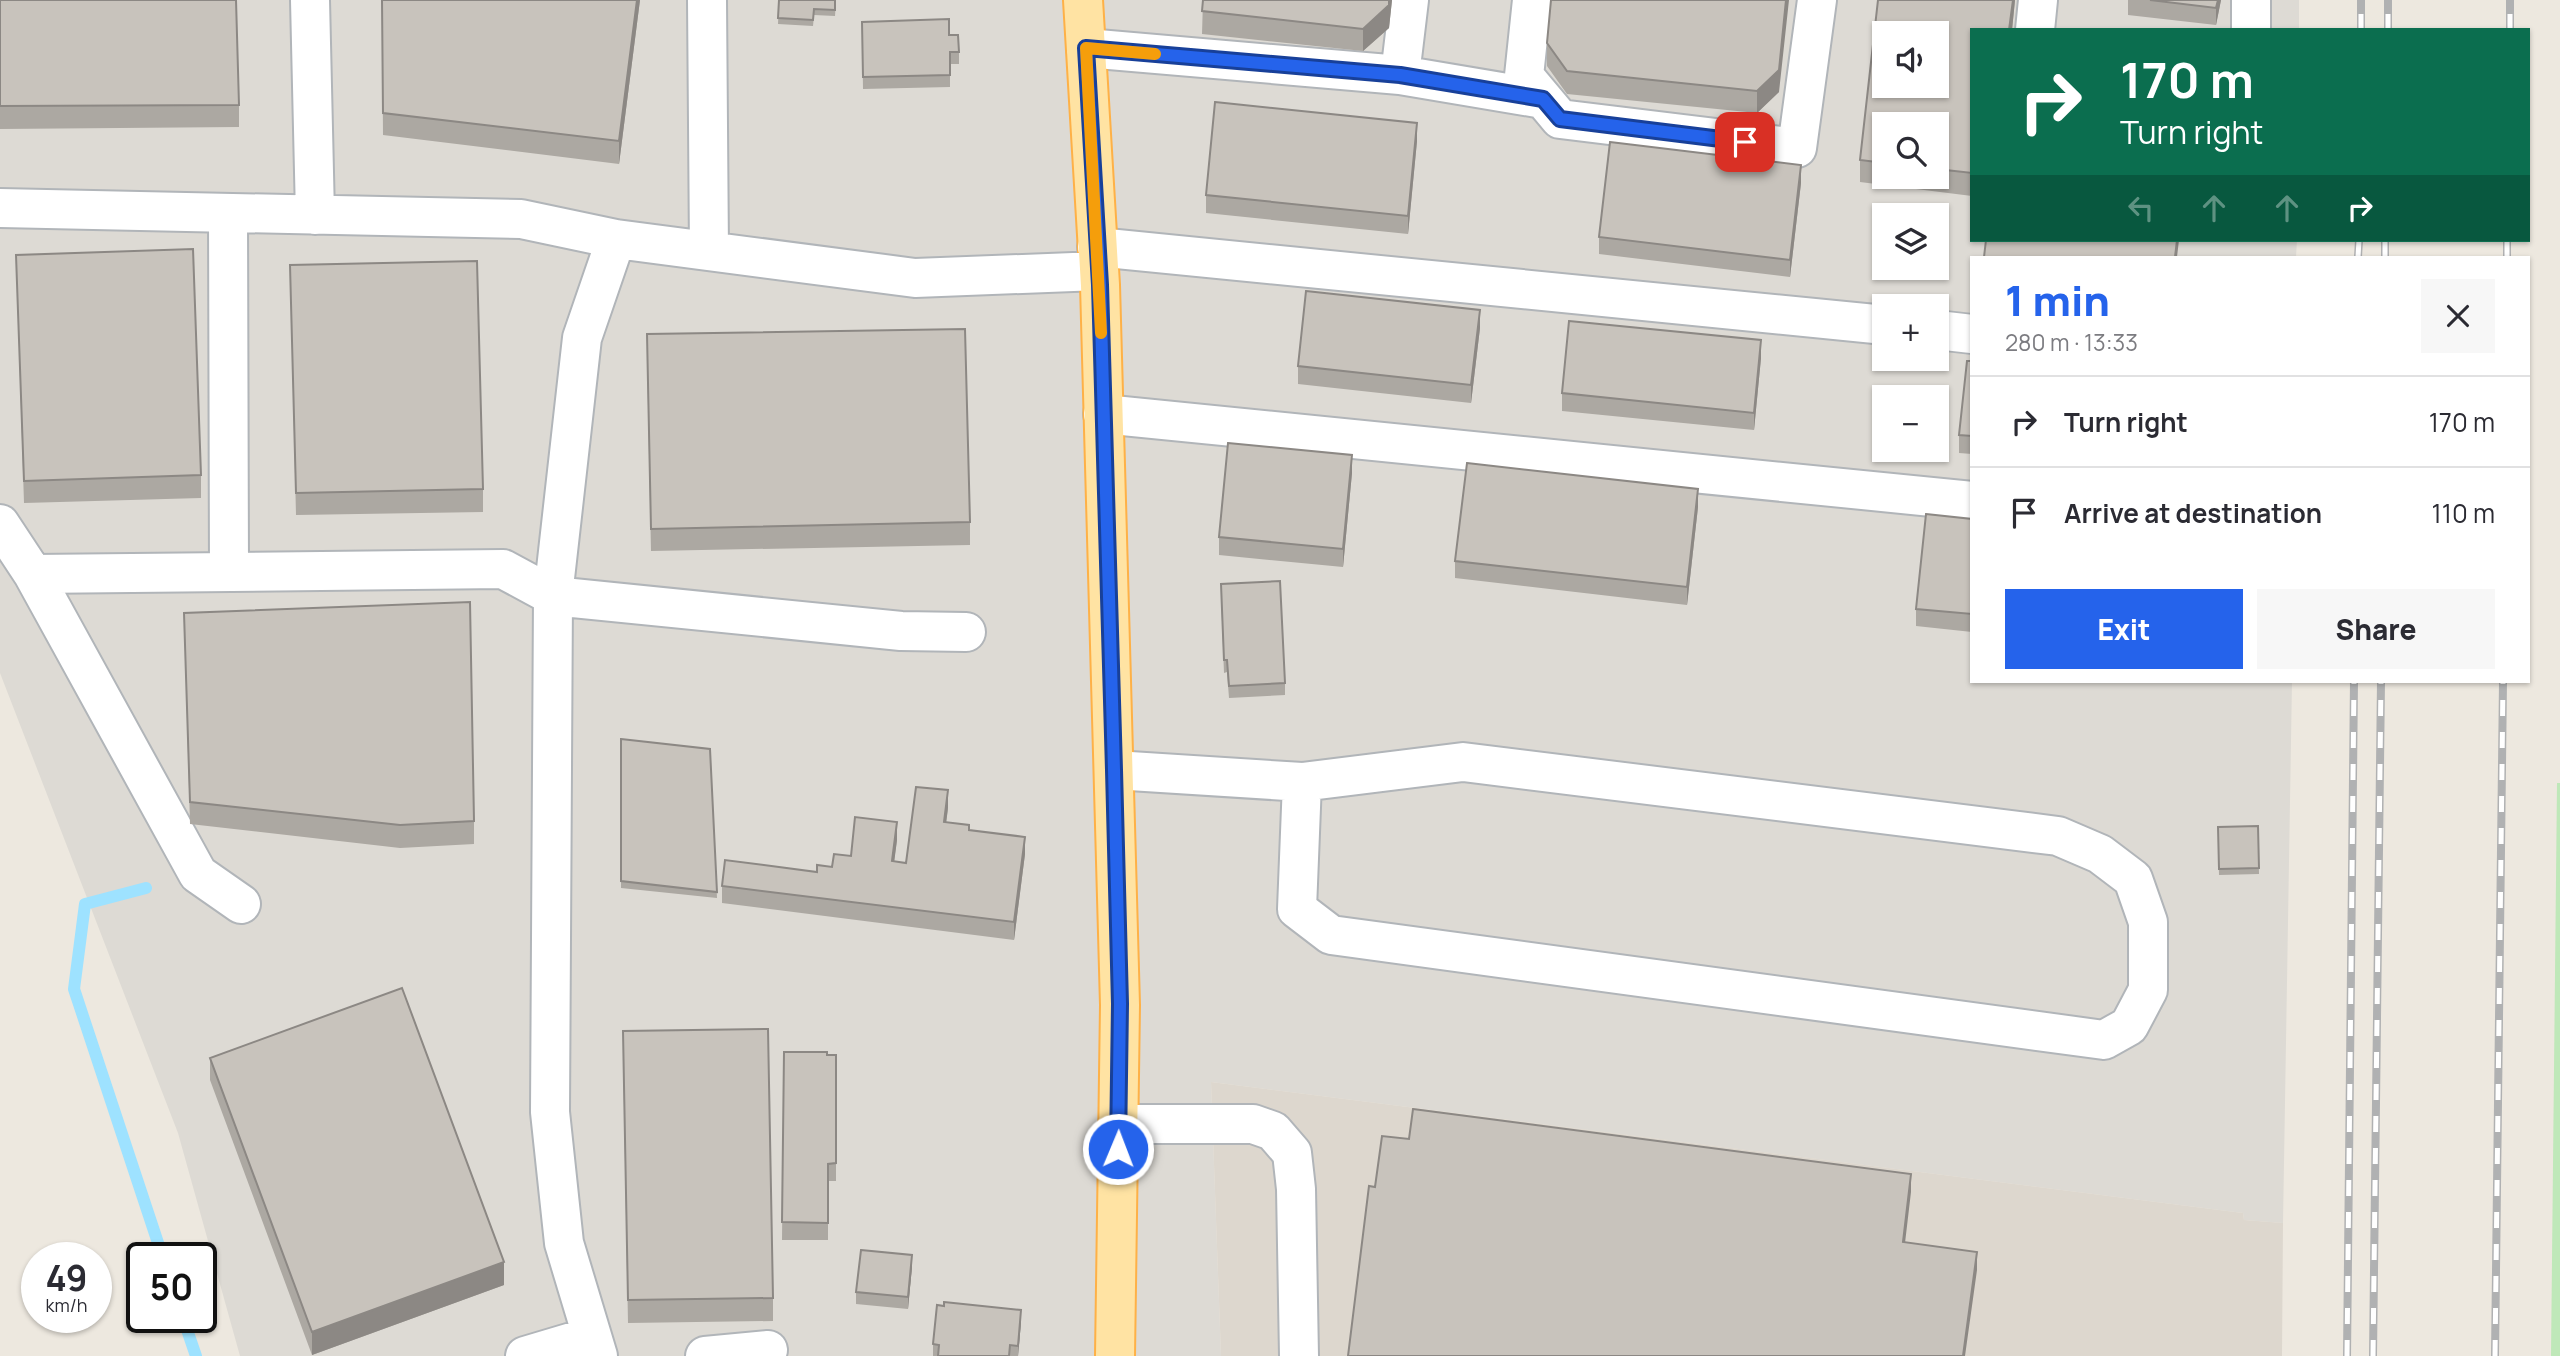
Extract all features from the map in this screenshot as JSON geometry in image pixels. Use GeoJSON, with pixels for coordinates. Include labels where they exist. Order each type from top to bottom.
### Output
{"type":"FeatureCollection","features":[{"type":"Feature","properties":{"kind":"main road"},"geometry":{"type":"LineString","coordinates":[[1083,0],[1098,259],[1120,1004],[1115,1356]]}},
{"type":"Feature","properties":{"kind":"lane"},"geometry":{"type":"LineString","coordinates":[[310,0],[315,215]]}},
{"type":"Feature","properties":{"kind":"lane"},"geometry":{"type":"LineString","coordinates":[[707,0],[709,251]]}},
{"type":"Feature","properties":{"kind":"lane"},"geometry":{"type":"LineString","coordinates":[[1400,75],[1409,0]]}},
{"type":"Feature","properties":{"kind":"lane"},"geometry":{"type":"LineString","coordinates":[[1532,0],[1524,76],[1560,119],[1797,148],[1816,0]]}},
{"type":"Feature","properties":{"kind":"lane"},"geometry":{"type":"LineString","coordinates":[[2035,28],[2038,0]]}},
{"type":"Feature","properties":{"kind":"lane"},"geometry":{"type":"LineString","coordinates":[[2251,0],[2251,28]]}},
{"type":"Feature","properties":{"kind":"lane"},"geometry":{"type":"LineString","coordinates":[[1086,48],[1400,75],[1543,99]]}},
{"type":"Feature","properties":{"kind":"lane"},"geometry":{"type":"LineString","coordinates":[[0,208],[522,219],[616,239],[915,278],[1098,259],[1872,324]]}},
{"type":"Feature","properties":{"kind":"lane"},"geometry":{"type":"LineString","coordinates":[[228,213],[229,572]]}},
{"type":"Feature","properties":{"kind":"lane"},"geometry":{"type":"LineString","coordinates":[[525,1356],[595,1346],[564,1243],[550,1112],[553,596],[582,338],[616,239]]}},
{"type":"Feature","properties":{"kind":"lane"},"geometry":{"type":"LineString","coordinates":[[1949,331],[1970,334]]}},
{"type":"Feature","properties":{"kind":"lane"},"geometry":{"type":"LineString","coordinates":[[1103,414],[1970,501]]}},
{"type":"Feature","properties":{"kind":"lane"},"geometry":{"type":"LineString","coordinates":[[0,524],[33,574],[198,874],[241,904]]}},
{"type":"Feature","properties":{"kind":"lane"},"geometry":{"type":"LineString","coordinates":[[33,574],[503,569],[553,596],[901,631],[966,632]]}},
{"type":"Feature","properties":{"kind":"lane"},"geometry":{"type":"LineString","coordinates":[[1114,770],[1302,782],[1463,762],[2058,836],[2100,854],[2133,879],[2148,922],[2148,990],[2129,1026],[2104,1040],[1331,935],[1297,909],[1302,782]]}},
{"type":"Feature","properties":{"kind":"lane"},"geometry":{"type":"LineString","coordinates":[[1118,1124],[1253,1124],[1273,1131],[1292,1153],[1296,1189],[1299,1356]]}},
{"type":"Feature","properties":{"kind":"lane"},"geometry":{"type":"LineString","coordinates":[[705,1356],[768,1350]]}},
{"type":"Feature","properties":{"kind":"shaded area"},"geometry":{"type":"Polygon","coordinates":[[[0,0],[2299,0],[2299,28],[1970,28],[1970,242],[2297,242],[2296,256],[1970,256],[1970,683],[2292,683],[2283,1223],[2244,1220],[2243,1213],[1211,1082],[1221,1356],[240,1356],[217,1273],[217,1242],[208,1242],[178,1133],[0,673],[0,0]]]}},
{"type":"Feature","properties":{"kind":"shaded area"},"geometry":{"type":"Polygon","coordinates":[[[1211,1082],[2243,1213],[2244,1220],[2283,1223],[2282,1356],[1221,1356],[1211,1082]]]}},
{"type":"Feature","properties":{"kind":"green space"},"geometry":{"type":"Polygon","coordinates":[[[2557,783],[2560,783],[2560,1356],[2551,1356],[2557,783]]]}},
{"type":"Feature","properties":{"kind":"building"},"geometry":{"type":"Polygon","coordinates":[[[0,0],[236,0],[239,105],[0,106],[0,0]]]}},
{"type":"Feature","properties":{"kind":"building"},"geometry":{"type":"Polygon","coordinates":[[[382,0],[637,0],[619,141],[383,113],[382,0]]]}},
{"type":"Feature","properties":{"kind":"building"},"geometry":{"type":"Polygon","coordinates":[[[779,0],[835,0],[835,10],[814,9],[813,20],[778,18],[779,0]]]}},
{"type":"Feature","properties":{"kind":"building"},"geometry":{"type":"Polygon","coordinates":[[[1203,0],[1389,0],[1389,5],[1363,29],[1202,11],[1203,0]]]}},
{"type":"Feature","properties":{"kind":"building"},"geometry":{"type":"Polygon","coordinates":[[[1551,0],[1786,0],[1779,70],[1757,91],[1567,71],[1547,43],[1551,0]]]}},
{"type":"Feature","properties":{"kind":"building"},"geometry":{"type":"Polygon","coordinates":[[[1878,0],[2013,0],[2009,28],[1970,28],[1970,173],[1949,170],[1949,112],[1872,112],[1872,161],[1860,160],[1872,53],[1872,98],[1949,98],[1949,21],[1876,21],[1878,0]]]}},
{"type":"Feature","properties":{"kind":"building"},"geometry":{"type":"Polygon","coordinates":[[[2150,0],[2218,0],[2216,8],[2150,0]]]}},
{"type":"Feature","properties":{"kind":"building"},"geometry":{"type":"Polygon","coordinates":[[[949,19],[949,35],[958,35],[959,52],[950,52],[950,75],[863,77],[862,22],[949,19]]]}},
{"type":"Feature","properties":{"kind":"building"},"geometry":{"type":"Polygon","coordinates":[[[1215,102],[1417,123],[1408,216],[1206,195],[1215,102]]]}},
{"type":"Feature","properties":{"kind":"building"},"geometry":{"type":"Polygon","coordinates":[[[1610,142],[1801,165],[1790,260],[1599,237],[1610,142]]]}},
{"type":"Feature","properties":{"kind":"building"},"geometry":{"type":"Polygon","coordinates":[[[1986,242],[2177,242],[2175,256],[1984,256],[1986,242]]]}},
{"type":"Feature","properties":{"kind":"building"},"geometry":{"type":"Polygon","coordinates":[[[193,249],[201,475],[24,481],[16,255],[193,249]]]}},
{"type":"Feature","properties":{"kind":"building"},"geometry":{"type":"Polygon","coordinates":[[[477,261],[483,489],[296,493],[290,265],[477,261]]]}},
{"type":"Feature","properties":{"kind":"building"},"geometry":{"type":"Polygon","coordinates":[[[1306,291],[1480,310],[1471,385],[1298,366],[1306,291]]]}},
{"type":"Feature","properties":{"kind":"building"},"geometry":{"type":"Polygon","coordinates":[[[1569,321],[1761,340],[1754,413],[1562,393],[1569,321]]]}},
{"type":"Feature","properties":{"kind":"building"},"geometry":{"type":"Polygon","coordinates":[[[965,329],[970,522],[651,529],[647,334],[965,329]]]}},
{"type":"Feature","properties":{"kind":"building"},"geometry":{"type":"Polygon","coordinates":[[[1967,361],[1970,361],[1970,436],[1959,435],[1967,361]]]}},
{"type":"Feature","properties":{"kind":"building"},"geometry":{"type":"Polygon","coordinates":[[[1228,443],[1352,455],[1343,549],[1219,537],[1228,443]]]}},
{"type":"Feature","properties":{"kind":"building"},"geometry":{"type":"Polygon","coordinates":[[[1467,463],[1698,489],[1687,587],[1455,561],[1467,463]]]}},
{"type":"Feature","properties":{"kind":"building"},"geometry":{"type":"Polygon","coordinates":[[[1926,514],[1970,519],[1970,614],[1916,609],[1926,514]]]}},
{"type":"Feature","properties":{"kind":"building"},"geometry":{"type":"Polygon","coordinates":[[[1280,581],[1285,683],[1229,686],[1227,660],[1224,660],[1221,584],[1280,581]]]}},
{"type":"Feature","properties":{"kind":"building"},"geometry":{"type":"Polygon","coordinates":[[[470,602],[474,821],[400,825],[190,802],[184,613],[470,602]]]}},
{"type":"Feature","properties":{"kind":"building"},"geometry":{"type":"Polygon","coordinates":[[[621,739],[710,749],[717,892],[621,881],[621,739]]]}},
{"type":"Feature","properties":{"kind":"building"},"geometry":{"type":"Polygon","coordinates":[[[916,787],[948,790],[944,822],[969,825],[969,830],[1025,837],[1014,922],[722,886],[725,860],[817,872],[817,865],[832,867],[834,854],[851,856],[855,817],[897,822],[892,861],[906,863],[916,787]]]}},
{"type":"Feature","properties":{"kind":"building"},"geometry":{"type":"Polygon","coordinates":[[[2258,826],[2259,868],[2219,869],[2218,827],[2258,826]]]}},
{"type":"Feature","properties":{"kind":"building"},"geometry":{"type":"Polygon","coordinates":[[[402,988],[504,1262],[312,1332],[210,1058],[402,988]]]}},
{"type":"Feature","properties":{"kind":"building"},"geometry":{"type":"Polygon","coordinates":[[[768,1029],[773,1298],[628,1300],[623,1031],[768,1029]]]}},
{"type":"Feature","properties":{"kind":"building"},"geometry":{"type":"Polygon","coordinates":[[[784,1052],[827,1052],[827,1055],[836,1055],[836,1163],[828,1164],[828,1223],[782,1222],[784,1052]]]}},
{"type":"Feature","properties":{"kind":"building"},"geometry":{"type":"Polygon","coordinates":[[[1413,1109],[1911,1174],[1903,1242],[1977,1252],[1963,1356],[1348,1356],[1369,1186],[1375,1187],[1382,1136],[1409,1139],[1413,1109]]]}},
{"type":"Feature","properties":{"kind":"building"},"geometry":{"type":"Polygon","coordinates":[[[861,1250],[912,1255],[908,1297],[856,1292],[861,1250]]]}},
{"type":"Feature","properties":{"kind":"building"},"geometry":{"type":"Polygon","coordinates":[[[944,1302],[1021,1310],[1018,1346],[1010,1345],[1009,1356],[938,1356],[939,1345],[933,1344],[937,1305],[944,1306],[944,1302]]]}},
{"type":"Feature","properties":{"kind":"waterway"},"geometry":{"type":"LineString","coordinates":[[146,888],[85,904],[74,989],[158,1242]]}},
{"type":"Feature","properties":{"kind":"waterway"},"geometry":{"type":"LineString","coordinates":[[188,1333],[196,1356]]}},
{"type":"Feature","properties":{"kind":"railway"},"geometry":{"type":"LineString","coordinates":[[2361,0],[2361,28]]}},
{"type":"Feature","properties":{"kind":"railway"},"geometry":{"type":"LineString","coordinates":[[2388,0],[2388,28]]}},
{"type":"Feature","properties":{"kind":"railway"},"geometry":{"type":"LineString","coordinates":[[2510,0],[2510,28]]}},
{"type":"Feature","properties":{"kind":"railway"},"geometry":{"type":"LineString","coordinates":[[2358,256],[2359,242]]}},
{"type":"Feature","properties":{"kind":"railway"},"geometry":{"type":"LineString","coordinates":[[2385,242],[2385,256]]}},
{"type":"Feature","properties":{"kind":"railway"},"geometry":{"type":"LineString","coordinates":[[2507,242],[2507,256]]}},
{"type":"Feature","properties":{"kind":"railway"},"geometry":{"type":"LineString","coordinates":[[2347,1356],[2354,683]]}},
{"type":"Feature","properties":{"kind":"railway"},"geometry":{"type":"LineString","coordinates":[[2373,1356],[2381,683]]}},
{"type":"Feature","properties":{"kind":"railway"},"geometry":{"type":"LineString","coordinates":[[2495,1356],[2503,683]]}},
{"type":"Feature","properties":{"kind":"slow traffic"},"geometry":{"type":"LineString","coordinates":[[1101,333],[1086,48],[1155,54]]}},
{"type":"Feature","properties":{"kind":"route"},"geometry":{"type":"LineString","coordinates":[[1118,1149],[1120,1004],[1100,285],[1086,48],[1400,75],[1543,99],[1560,119],[1745,142]]}}]}
